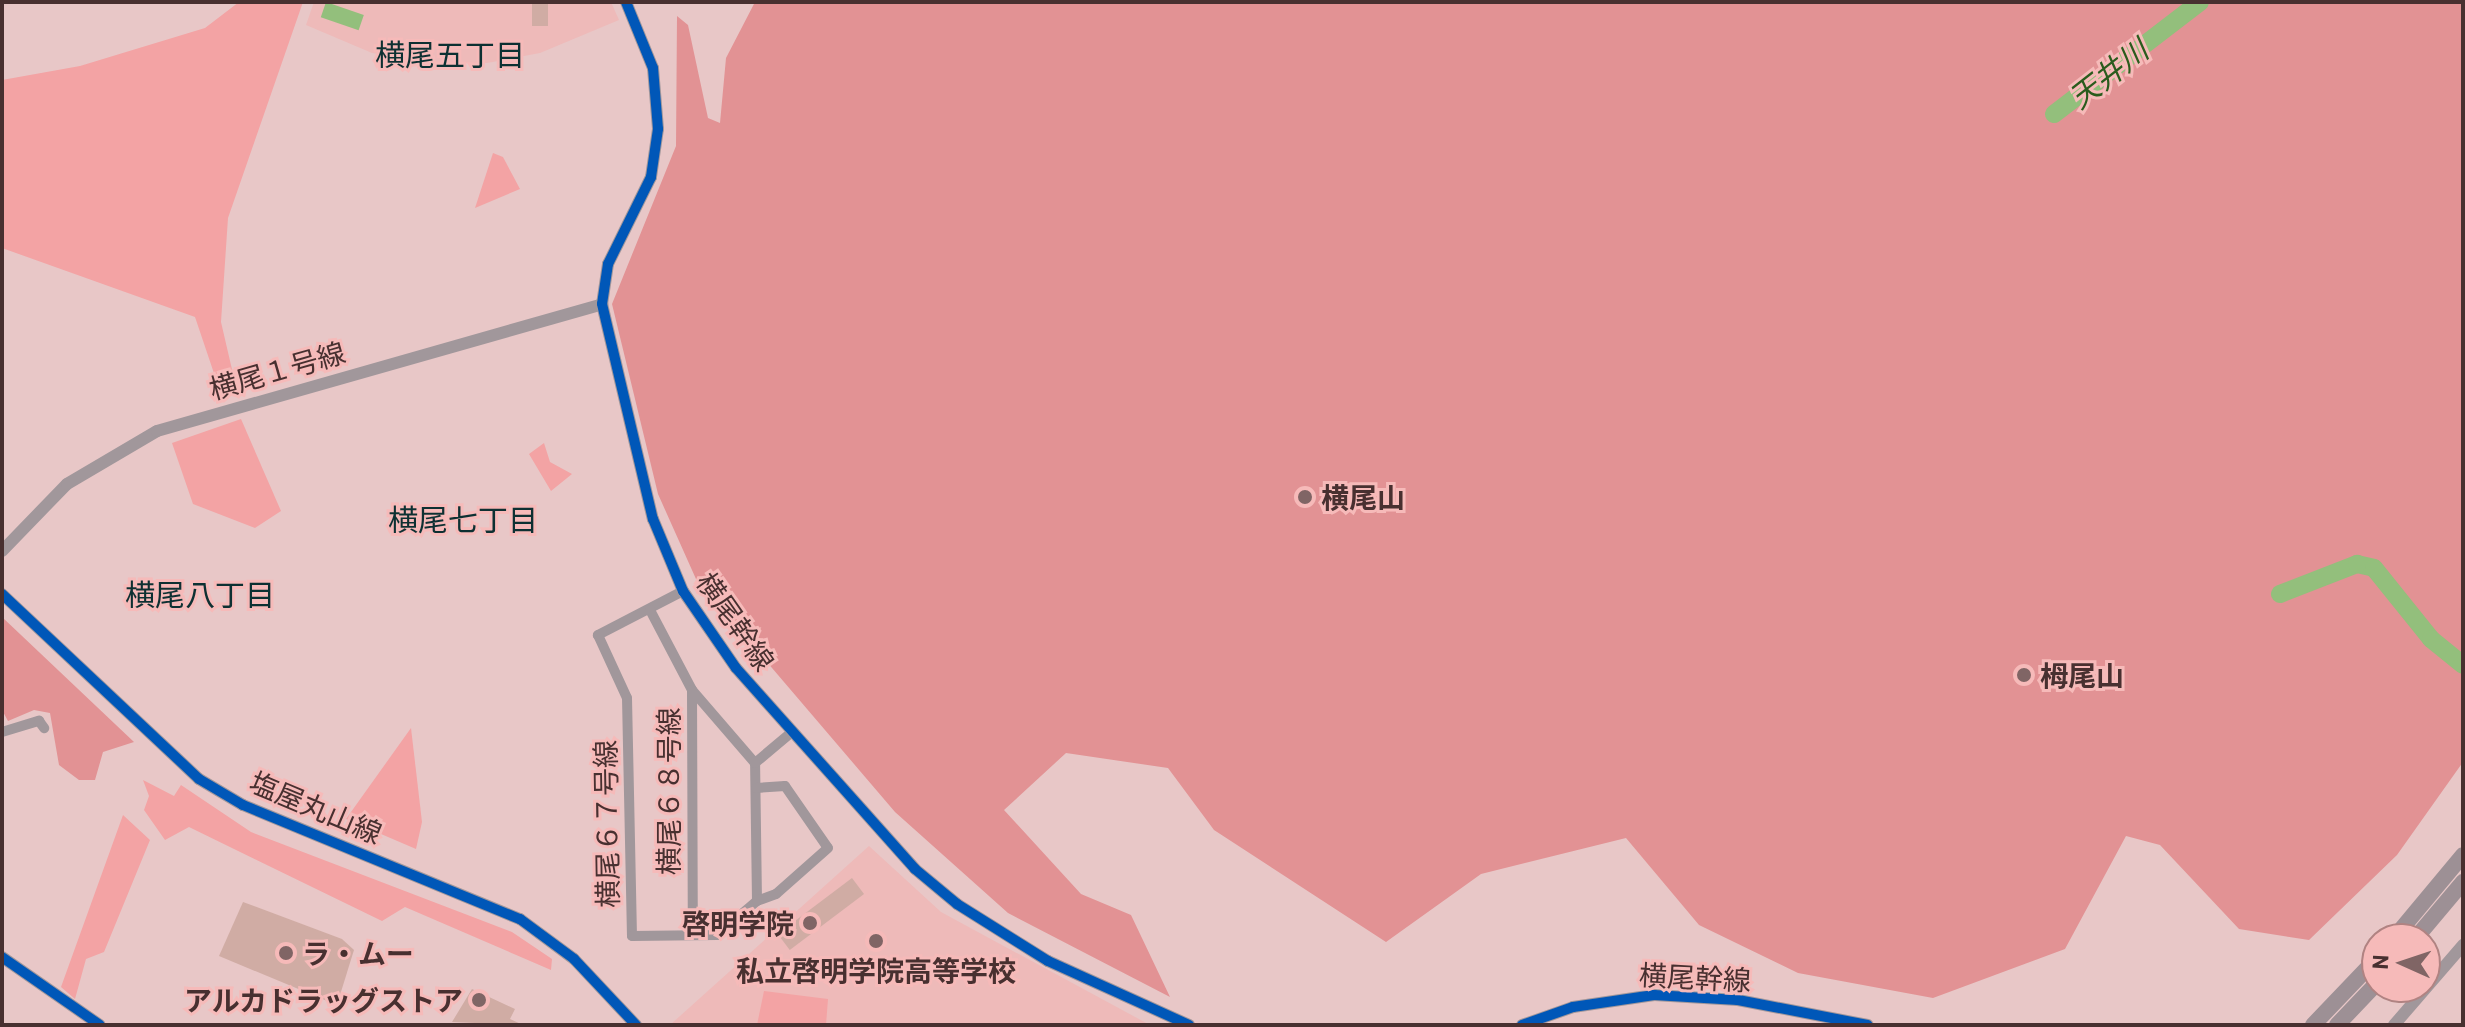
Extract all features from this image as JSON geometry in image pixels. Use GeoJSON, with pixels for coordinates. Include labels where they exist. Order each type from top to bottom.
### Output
{"type":"FeatureCollection","features":[{"type":"Feature","properties":{"kind":"main road"},"geometry":{"type":"LineString","coordinates":[[2406,923],[2463,855]]}},
{"type":"Feature","properties":{"kind":"main road"},"geometry":{"type":"LineString","coordinates":[[2428,923],[2463,882]]}},
{"type":"Feature","properties":{"kind":"main road"},"geometry":{"type":"LineString","coordinates":[[2313,1025],[2361,975]]}},
{"type":"Feature","properties":{"kind":"main road"},"geometry":{"type":"LineString","coordinates":[[2337,1025],[2361,1000]]}},
{"type":"Feature","properties":{"kind":"street","name":"横尾幹線"},"geometry":{"type":"LineString","coordinates":[[626,2],[653,68],[658,138],[651,177],[608,264],[602,304],[653,519],[683,591],[716,643],[880,835],[957,904],[1048,961],[1189,1025]]}},
{"type":"Feature","properties":{"kind":"street","name":"横尾１号線"},"geometry":{"type":"LineString","coordinates":[[2,551],[67,484],[157,431],[602,304]]}},
{"type":"Feature","properties":{"kind":"street","name":"横尾６７号線"},"geometry":{"type":"LineString","coordinates":[[683,591],[598,635],[627,698],[632,936],[717,935],[757,901],[776,894],[828,848],[785,786],[756,788]]}},
{"type":"Feature","properties":{"kind":"street","name":"塩屋丸山線"},"geometry":{"type":"LineString","coordinates":[[2,594],[199,779],[243,805],[520,919],[574,959],[636,1025]]}},
{"type":"Feature","properties":{"kind":"street","name":"横尾６８号線"},"geometry":{"type":"LineString","coordinates":[[650,610],[692,690],[693,935]]}},
{"type":"Feature","properties":{"kind":"street"},"geometry":{"type":"LineString","coordinates":[[692,690],[755,763],[757,901]]}},
{"type":"Feature","properties":{"kind":"street"},"geometry":{"type":"LineString","coordinates":[[2,732],[39,721],[44,728]]}},
{"type":"Feature","properties":{"kind":"street"},"geometry":{"type":"LineString","coordinates":[[755,763],[792,732]]}},
{"type":"Feature","properties":{"kind":"street"},"geometry":{"type":"LineString","coordinates":[[2394,1025],[2463,945]]}},
{"type":"Feature","properties":{"kind":"street"},"geometry":{"type":"LineString","coordinates":[[2,957],[100,1025]]}},
{"type":"Feature","properties":{"kind":"street","name":"横尾幹線"},"geometry":{"type":"LineString","coordinates":[[1522,1025],[1587,1004],[1666,995],[1738,1000],[1868,1025]]}},
{"type":"Feature","properties":{"kind":"shaded area"},"geometry":{"type":"Polygon","coordinates":[[[239,2],[303,2],[228,218],[221,322],[237,391],[222,397],[195,317],[2,248],[2,80],[80,66],[205,28],[239,2]]]}},
{"type":"Feature","properties":{"kind":"shaded area"},"geometry":{"type":"Polygon","coordinates":[[[314,2],[611,2],[619,20],[540,53],[487,63],[435,63],[372,53],[306,25],[314,2]]]}},
{"type":"Feature","properties":{"kind":"shaded area"},"geometry":{"type":"Polygon","coordinates":[[[326,2],[364,15],[359,30],[321,17],[326,2]]]}},
{"type":"Feature","properties":{"kind":"shaded area"},"geometry":{"type":"Polygon","coordinates":[[[755,2],[2463,2],[2463,762],[2397,855],[2309,940],[2239,929],[2160,845],[2126,836],[2065,949],[1933,998],[1798,973],[1699,925],[1626,838],[1481,874],[1386,942],[1214,830],[1168,768],[1066,753],[1004,810],[1081,894],[1131,915],[1170,997],[1008,913],[895,812],[696,579],[658,494],[612,304],[676,146],[677,16],[688,25],[708,118],[720,123],[726,58],[755,2]]]}},
{"type":"Feature","properties":{"kind":"shaded area"},"geometry":{"type":"Polygon","coordinates":[[[493,153],[503,157],[520,189],[475,208],[493,153]]]}},
{"type":"Feature","properties":{"kind":"shaded area"},"geometry":{"type":"Polygon","coordinates":[[[241,419],[281,511],[255,528],[193,504],[172,443],[241,419]]]}},
{"type":"Feature","properties":{"kind":"shaded area"},"geometry":{"type":"Polygon","coordinates":[[[544,443],[550,462],[572,474],[551,491],[529,454],[544,443]]]}},
{"type":"Feature","properties":{"kind":"shaded area"},"geometry":{"type":"Polygon","coordinates":[[[2,617],[134,742],[103,752],[95,780],[79,780],[59,765],[50,713],[34,710],[8,721],[2,710],[2,617]]]}},
{"type":"Feature","properties":{"kind":"shaded area"},"geometry":{"type":"Polygon","coordinates":[[[411,728],[422,822],[416,849],[346,819],[411,728]]]}},
{"type":"Feature","properties":{"kind":"shaded area"},"geometry":{"type":"Polygon","coordinates":[[[143,780],[174,796],[181,785],[251,832],[512,932],[552,959],[551,970],[405,907],[382,921],[189,827],[165,840],[144,810],[149,796],[143,780]]]}},
{"type":"Feature","properties":{"kind":"shaded area"},"geometry":{"type":"Polygon","coordinates":[[[123,815],[150,840],[104,952],[86,959],[75,999],[61,987],[123,815]]]}},
{"type":"Feature","properties":{"kind":"shaded area","name":"私立啓明学院高等学校"},"geometry":{"type":"Polygon","coordinates":[[[869,846],[941,912],[1150,1025],[670,1025],[869,846]]]}},
{"type":"Feature","properties":{"kind":"shaded area"},"geometry":{"type":"Polygon","coordinates":[[[764,991],[828,999],[826,1025],[757,1025],[764,991]]]}},
{"type":"Feature","properties":{"kind":"building"},"geometry":{"type":"Polygon","coordinates":[[[532,2],[548,2],[548,26],[532,26],[532,2]]]}},
{"type":"Feature","properties":{"kind":"building","name":"啓明学院"},"geometry":{"type":"Polygon","coordinates":[[[852,878],[864,894],[790,950],[778,934],[852,878]]]}},
{"type":"Feature","properties":{"kind":"building","name":"ラ・ムー"},"geometry":{"type":"Polygon","coordinates":[[[243,902],[342,939],[354,950],[340,995],[332,1003],[219,956],[243,902]]]}},
{"type":"Feature","properties":{"kind":"building","name":"アルカドラッグストア"},"geometry":{"type":"Polygon","coordinates":[[[472,989],[515,1009],[510,1019],[523,1025],[452,1022],[472,989]]]}},
{"type":"Feature","properties":{"kind":"waterway","name":"天井川"},"geometry":{"type":"LineString","coordinates":[[2054,114],[2200,2]]}},
{"type":"Feature","properties":{"kind":"waterway"},"geometry":{"type":"LineString","coordinates":[[2280,594],[2357,564],[2374,568],[2431,639],[2463,665]]}},
{"type":"Feature","properties":{"kind":"cycle path"},"geometry":{"type":"LineString","coordinates":[[626,2],[653,68],[658,129],[651,177],[608,264],[602,304],[653,519],[683,591],[736,668],[915,869],[957,904],[1048,961],[1189,1025]]}},
{"type":"Feature","properties":{"kind":"cycle path"},"geometry":{"type":"LineString","coordinates":[[2,594],[199,779],[243,805],[520,919],[574,959],[636,1025]]}},
{"type":"Feature","properties":{"kind":"cycle path"},"geometry":{"type":"LineString","coordinates":[[2,957],[100,1025]]}},
{"type":"Feature","properties":{"kind":"cycle path"},"geometry":{"type":"LineString","coordinates":[[1522,1025],[1573,1007],[1654,995],[1738,1000],[1868,1025]]}},
{"type":"Feature","properties":{"kind":"place","name":"横尾山"},"geometry":{"type":"Point","coordinates":[1305,497]}},
{"type":"Feature","properties":{"kind":"place","name":"栂尾山"},"geometry":{"type":"Point","coordinates":[2024,675]}},
{"type":"Feature","properties":{"kind":"place","name":"啓明学院"},"geometry":{"type":"Point","coordinates":[810,923]}},
{"type":"Feature","properties":{"kind":"place","name":"私立啓明学院高等学校"},"geometry":{"type":"Point","coordinates":[876,941]}},
{"type":"Feature","properties":{"kind":"place","name":"ラ・ムー"},"geometry":{"type":"Point","coordinates":[286,953]}},
{"type":"Feature","properties":{"kind":"place","name":"アルカドラッグストア"},"geometry":{"type":"Point","coordinates":[479,1000]}},
{"type":"Feature","properties":{"kind":"district","name":"横尾五丁目"},"geometry":{"type":"Point","coordinates":[450,54]}},
{"type":"Feature","properties":{"kind":"district","name":"横尾七丁目"},"geometry":{"type":"Point","coordinates":[463,519]}},
{"type":"Feature","properties":{"kind":"district","name":"横尾八丁目"},"geometry":{"type":"Point","coordinates":[200,594]}}]}
